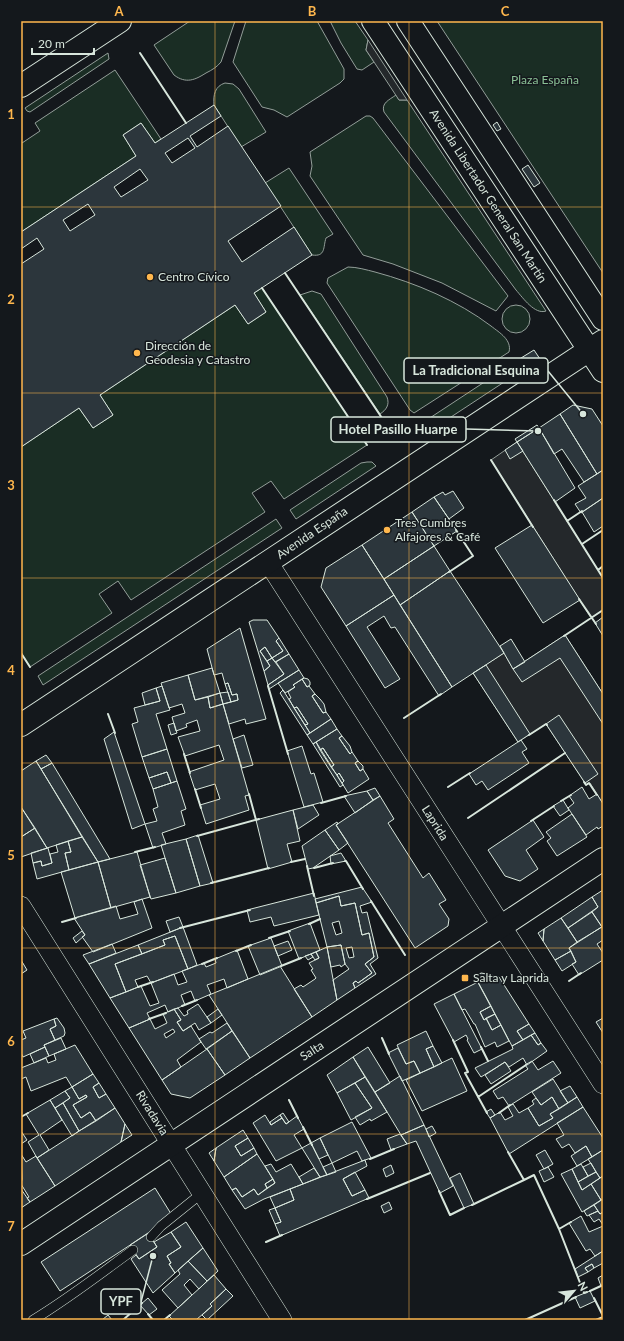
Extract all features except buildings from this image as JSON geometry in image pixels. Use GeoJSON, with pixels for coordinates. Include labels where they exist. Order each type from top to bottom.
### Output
{"type":"FeatureCollection","features":[{"type":"Feature","properties":{"kind":"main road"},"geometry":{"type":"LineString","coordinates":[[21,86],[120,21]]}},
{"type":"Feature","properties":{"kind":"main road","name":"Avenida Libertador General San Martín"},"geometry":{"type":"LineString","coordinates":[[373,21],[596,345],[603,371]]}},
{"type":"Feature","properties":{"kind":"main road"},"geometry":{"type":"LineString","coordinates":[[408,21],[603,320]]}},
{"type":"Feature","properties":{"kind":"main road","name":"Avenida España"},"geometry":{"type":"LineString","coordinates":[[21,725],[596,345]]}},
{"type":"Feature","properties":{"kind":"main road","name":"Salta"},"geometry":{"type":"LineString","coordinates":[[21,1244],[603,859]]}},
{"type":"Feature","properties":{"kind":"street","name":"Laprida"},"geometry":{"type":"LineString","coordinates":[[268,562],[603,1084]]}},
{"type":"Feature","properties":{"kind":"street","name":"Rivadavia"},"geometry":{"type":"LineString","coordinates":[[21,906],[282,1320]]}},
{"type":"Feature","properties":{"kind":"lane"},"geometry":{"type":"LineString","coordinates":[[151,1237],[161,1226],[202,1193]]}},
{"type":"Feature","properties":{"kind":"lane"},"geometry":{"type":"LineString","coordinates":[[33,1320],[55,1307],[133,1250]]}},
{"type":"Feature","properties":{"kind":"green space"},"geometry":{"type":"Polygon","coordinates":[[[190,21],[235,21],[221,62],[198,78],[186,80],[178,78],[174,75],[154,45],[190,21]]]}},
{"type":"Feature","properties":{"kind":"green space"},"geometry":{"type":"Polygon","coordinates":[[[246,21],[317,21],[344,69],[344,79],[287,117],[274,110],[262,107],[233,62],[246,21]]]}},
{"type":"Feature","properties":{"kind":"green space"},"geometry":{"type":"Polygon","coordinates":[[[330,21],[355,21],[368,40],[366,50],[374,62],[362,70],[357,69],[330,21]]]}},
{"type":"Feature","properties":{"kind":"green space","name":"Plaza España"},"geometry":{"type":"Polygon","coordinates":[[[437,21],[603,21],[603,273],[437,21]]]}},
{"type":"Feature","properties":{"kind":"green space"},"geometry":{"type":"Polygon","coordinates":[[[108,53],[109,59],[30,112],[27,111],[25,108],[108,53]]]}},
{"type":"Feature","properties":{"kind":"green space"},"geometry":{"type":"Polygon","coordinates":[[[115,70],[161,139],[155,143],[141,123],[123,135],[136,156],[21,232],[21,142],[22,143],[40,131],[35,123],[115,70]]]}},
{"type":"Feature","properties":{"kind":"green space"},"geometry":{"type":"Polygon","coordinates":[[[225,83],[233,84],[239,89],[266,132],[241,147],[214,105],[215,91],[219,86],[225,83]]]}},
{"type":"Feature","properties":{"kind":"green space"},"geometry":{"type":"Polygon","coordinates":[[[396,95],[399,100],[407,100],[546,311],[538,311],[516,290],[384,112],[383,109],[385,104],[396,95]]]}},
{"type":"Feature","properties":{"kind":"green space"},"geometry":{"type":"Polygon","coordinates":[[[366,116],[373,118],[508,296],[496,311],[442,283],[393,264],[363,255],[310,176],[312,166],[310,152],[366,116]]]}},
{"type":"Feature","properties":{"kind":"green space"},"geometry":{"type":"Polygon","coordinates":[[[289,168],[333,234],[326,238],[323,251],[320,254],[312,255],[265,183],[289,168]]]}},
{"type":"Feature","properties":{"kind":"green space"},"geometry":{"type":"Polygon","coordinates":[[[348,267],[390,276],[421,287],[451,301],[478,317],[501,334],[509,344],[509,352],[414,413],[410,410],[327,283],[328,278],[348,267]]]}},
{"type":"Feature","properties":{"kind":"green space"},"geometry":{"type":"Polygon","coordinates":[[[262,288],[367,445],[284,499],[271,481],[252,493],[265,512],[131,600],[118,581],[99,594],[112,613],[30,667],[21,653],[21,447],[79,408],[93,428],[113,415],[100,395],[235,305],[248,324],[266,312],[254,293],[262,288]]]}},
{"type":"Feature","properties":{"kind":"green space"},"geometry":{"type":"Polygon","coordinates":[[[312,291],[321,294],[387,397],[387,407],[380,414],[300,295],[312,291]]]}},
{"type":"Feature","properties":{"kind":"green space"},"geometry":{"type":"Polygon","coordinates":[[[516,305],[526,309],[530,319],[526,329],[516,333],[506,329],[502,319],[506,309],[516,305]]]}},
{"type":"Feature","properties":{"kind":"green space"},"geometry":{"type":"Polygon","coordinates":[[[521,358],[527,367],[416,440],[410,431],[521,358]]]}},
{"type":"Feature","properties":{"kind":"green space"},"geometry":{"type":"Polygon","coordinates":[[[372,462],[376,466],[296,519],[290,510],[361,463],[372,462]]]}},
{"type":"Feature","properties":{"kind":"green space"},"geometry":{"type":"Polygon","coordinates":[[[276,519],[282,528],[43,685],[38,676],[276,519]]]}},
{"type":"Feature","properties":{"kind":"shaded area"},"geometry":{"type":"Polygon","coordinates":[[[368,40],[407,100],[399,100],[366,50],[368,40]]]}},
{"type":"Feature","properties":{"kind":"shaded area"},"geometry":{"type":"Polygon","coordinates":[[[517,442],[603,578],[603,610],[591,618],[491,460],[517,442]]]}},
{"type":"Feature","properties":{"kind":"shaded area"},"geometry":{"type":"Polygon","coordinates":[[[565,635],[603,694],[603,804],[590,783],[586,785],[546,724],[518,742],[473,673],[504,653],[513,669],[565,635]]]}},
{"type":"Feature","properties":{"kind":"wall"},"geometry":{"type":"LineString","coordinates":[[140,53],[186,123]]}},
{"type":"Feature","properties":{"kind":"wall"},"geometry":{"type":"LineString","coordinates":[[285,273],[390,430]]}},
{"type":"Feature","properties":{"kind":"wall"},"geometry":{"type":"LineString","coordinates":[[262,288],[367,445]]}},
{"type":"Feature","properties":{"kind":"wall"},"geometry":{"type":"LineString","coordinates":[[491,460],[533,527]]}},
{"type":"Feature","properties":{"kind":"wall"},"geometry":{"type":"LineString","coordinates":[[554,500],[603,578]]}},
{"type":"Feature","properties":{"kind":"wall"},"geometry":{"type":"LineString","coordinates":[[567,521],[582,511]]}},
{"type":"Feature","properties":{"kind":"wall"},"geometry":{"type":"LineString","coordinates":[[449,572],[473,556],[456,530]]}},
{"type":"Feature","properties":{"kind":"wall"},"geometry":{"type":"LineString","coordinates":[[582,544],[603,530]]}},
{"type":"Feature","properties":{"kind":"wall"},"geometry":{"type":"LineString","coordinates":[[598,570],[603,566]]}},
{"type":"Feature","properties":{"kind":"wall"},"geometry":{"type":"LineString","coordinates":[[579,599],[596,624]]}},
{"type":"Feature","properties":{"kind":"wall"},"geometry":{"type":"LineString","coordinates":[[564,636],[603,610]]}},
{"type":"Feature","properties":{"kind":"wall"},"geometry":{"type":"LineString","coordinates":[[21,653],[30,667]]}},
{"type":"Feature","properties":{"kind":"wall"},"geometry":{"type":"LineString","coordinates":[[268,686],[288,754]]}},
{"type":"Feature","properties":{"kind":"wall"},"geometry":{"type":"LineString","coordinates":[[404,718],[441,694]]}},
{"type":"Feature","properties":{"kind":"wall"},"geometry":{"type":"LineString","coordinates":[[108,714],[115,733]]}},
{"type":"Feature","properties":{"kind":"wall"},"geometry":{"type":"LineString","coordinates":[[529,735],[546,724],[547,725]]}},
{"type":"Feature","properties":{"kind":"wall"},"geometry":{"type":"LineString","coordinates":[[468,818],[565,753]]}},
{"type":"Feature","properties":{"kind":"wall"},"geometry":{"type":"LineString","coordinates":[[184,754],[190,773]]}},
{"type":"Feature","properties":{"kind":"wall"},"geometry":{"type":"LineString","coordinates":[[448,787],[470,773]]}},
{"type":"Feature","properties":{"kind":"wall"},"geometry":{"type":"LineString","coordinates":[[584,782],[586,785],[589,783],[597,795]]}},
{"type":"Feature","properties":{"kind":"wall"},"geometry":{"type":"LineString","coordinates":[[195,789],[201,808]]}},
{"type":"Feature","properties":{"kind":"wall"},"geometry":{"type":"LineString","coordinates":[[249,794],[256,820]]}},
{"type":"Feature","properties":{"kind":"wall"},"geometry":{"type":"LineString","coordinates":[[561,801],[571,795]]}},
{"type":"Feature","properties":{"kind":"wall"},"geometry":{"type":"LineString","coordinates":[[321,803],[346,796]]}},
{"type":"Feature","properties":{"kind":"wall"},"geometry":{"type":"LineString","coordinates":[[531,821],[554,806]]}},
{"type":"Feature","properties":{"kind":"wall"},"geometry":{"type":"LineString","coordinates":[[197,836],[259,819]]}},
{"type":"Feature","properties":{"kind":"wall"},"geometry":{"type":"LineString","coordinates":[[135,852],[155,847]]}},
{"type":"Feature","properties":{"kind":"wall"},"geometry":{"type":"LineString","coordinates":[[291,862],[305,859]]}},
{"type":"Feature","properties":{"kind":"wall"},"geometry":{"type":"LineString","coordinates":[[345,861],[363,889]]}},
{"type":"Feature","properties":{"kind":"wall"},"geometry":{"type":"LineString","coordinates":[[314,868],[333,863]]}},
{"type":"Feature","properties":{"kind":"wall"},"geometry":{"type":"LineString","coordinates":[[307,866],[314,896]]}},
{"type":"Feature","properties":{"kind":"wall"},"geometry":{"type":"LineString","coordinates":[[211,883],[269,868]]}},
{"type":"Feature","properties":{"kind":"wall"},"geometry":{"type":"LineString","coordinates":[[371,901],[405,955]]}},
{"type":"Feature","properties":{"kind":"wall"},"geometry":{"type":"LineString","coordinates":[[180,928],[250,910]]}},
{"type":"Feature","properties":{"kind":"wall"},"geometry":{"type":"LineString","coordinates":[[62,922],[76,918]]}},
{"type":"Feature","properties":{"kind":"wall"},"geometry":{"type":"LineString","coordinates":[[309,924],[320,919]]}},
{"type":"Feature","properties":{"kind":"wall"},"geometry":{"type":"LineString","coordinates":[[269,938],[290,931]]}},
{"type":"Feature","properties":{"kind":"wall"},"geometry":{"type":"LineString","coordinates":[[236,951],[251,945]]}},
{"type":"Feature","properties":{"kind":"wall"},"geometry":{"type":"LineString","coordinates":[[202,964],[217,958]]}},
{"type":"Feature","properties":{"kind":"wall"},"geometry":{"type":"LineString","coordinates":[[281,966],[301,958]]}},
{"type":"Feature","properties":{"kind":"wall"},"geometry":{"type":"LineString","coordinates":[[569,981],[581,973]]}},
{"type":"Feature","properties":{"kind":"wall"},"geometry":{"type":"LineString","coordinates":[[138,987],[153,982]]}},
{"type":"Feature","properties":{"kind":"wall"},"geometry":{"type":"LineString","coordinates":[[182,1006],[197,1000]]}},
{"type":"Feature","properties":{"kind":"wall"},"geometry":{"type":"LineString","coordinates":[[149,1019],[166,1013]]}},
{"type":"Feature","properties":{"kind":"wall"},"geometry":{"type":"LineString","coordinates":[[382,1038],[389,1054]]}},
{"type":"Feature","properties":{"kind":"wall"},"geometry":{"type":"LineString","coordinates":[[453,1040],[468,1072],[465,1073],[487,1113]]}},
{"type":"Feature","properties":{"kind":"wall"},"geometry":{"type":"LineString","coordinates":[[481,1047],[488,1061]]}},
{"type":"Feature","properties":{"kind":"wall"},"geometry":{"type":"LineString","coordinates":[[478,1097],[526,1065]]}},
{"type":"Feature","properties":{"kind":"wall"},"geometry":{"type":"LineString","coordinates":[[289,1100],[298,1118]]}},
{"type":"Feature","properties":{"kind":"wall"},"geometry":{"type":"LineString","coordinates":[[499,1113],[510,1105]]}},
{"type":"Feature","properties":{"kind":"wall"},"geometry":{"type":"LineString","coordinates":[[21,1117],[28,1113]]}},
{"type":"Feature","properties":{"kind":"wall"},"geometry":{"type":"LineString","coordinates":[[303,1127],[312,1145]]}},
{"type":"Feature","properties":{"kind":"wall"},"geometry":{"type":"LineString","coordinates":[[370,1159],[394,1149]]}},
{"type":"Feature","properties":{"kind":"wall"},"geometry":{"type":"LineString","coordinates":[[508,1152],[524,1180],[534,1175],[559,1229],[584,1293],[587,1292]]}},
{"type":"Feature","properties":{"kind":"wall"},"geometry":{"type":"LineString","coordinates":[[367,1199],[430,1173]]}},
{"type":"Feature","properties":{"kind":"wall"},"geometry":{"type":"LineString","coordinates":[[472,1205],[524,1180]]}},
{"type":"Feature","properties":{"kind":"wall"},"geometry":{"type":"LineString","coordinates":[[439,1191],[450,1215],[464,1208]]}},
{"type":"Feature","properties":{"kind":"wall"},"geometry":{"type":"LineString","coordinates":[[559,1229],[571,1222]]}},
{"type":"Feature","properties":{"kind":"wall"},"geometry":{"type":"LineString","coordinates":[[266,1242],[282,1235]]}},
{"type":"Feature","properties":{"kind":"wall"},"geometry":{"type":"LineString","coordinates":[[590,1291],[603,1285]]}},
{"type":"Feature","properties":{"kind":"wall"},"geometry":{"type":"LineString","coordinates":[[525,1320],[576,1297]]}},
{"type":"Feature","properties":{"kind":"wall"},"geometry":{"type":"LineString","coordinates":[[594,1298],[603,1316]]}},
{"type":"Feature","properties":{"kind":"wall"},"geometry":{"type":"LineString","coordinates":[[123,1320],[142,1303]]}},
{"type":"Feature","properties":{"kind":"wall"},"geometry":{"type":"LineString","coordinates":[[148,1314],[153,1320]]}},
{"type":"Feature","properties":{"kind":"wall"},"geometry":{"type":"LineString","coordinates":[[164,1320],[170,1315]]}},
{"type":"Feature","properties":{"kind":"wall"},"geometry":{"type":"LineString","coordinates":[[596,1320],[603,1317]]}},
{"type":"Feature","properties":{"kind":"place","name":"Centro Cívico"},"geometry":{"type":"Point","coordinates":[150,277]}},
{"type":"Feature","properties":{"kind":"place","name":"Dirección de Geodesia y Catastro"},"geometry":{"type":"Point","coordinates":[137,353]}},
{"type":"Feature","properties":{"kind":"place","name":"La Tradicional Esquina"},"geometry":{"type":"Point","coordinates":[583,414]}},
{"type":"Feature","properties":{"kind":"place","name":"Hotel Pasillo Huarpe"},"geometry":{"type":"Point","coordinates":[538,431]}},
{"type":"Feature","properties":{"kind":"place","name":"Tres Cumbres Alfajores & Café"},"geometry":{"type":"Point","coordinates":[387,530]}},
{"type":"Feature","properties":{"kind":"place","name":"Salta y Laprida"},"geometry":{"type":"Point","coordinates":[465,978]}},
{"type":"Feature","properties":{"kind":"place","name":"YPF"},"geometry":{"type":"Point","coordinates":[153,1256]}}]}
